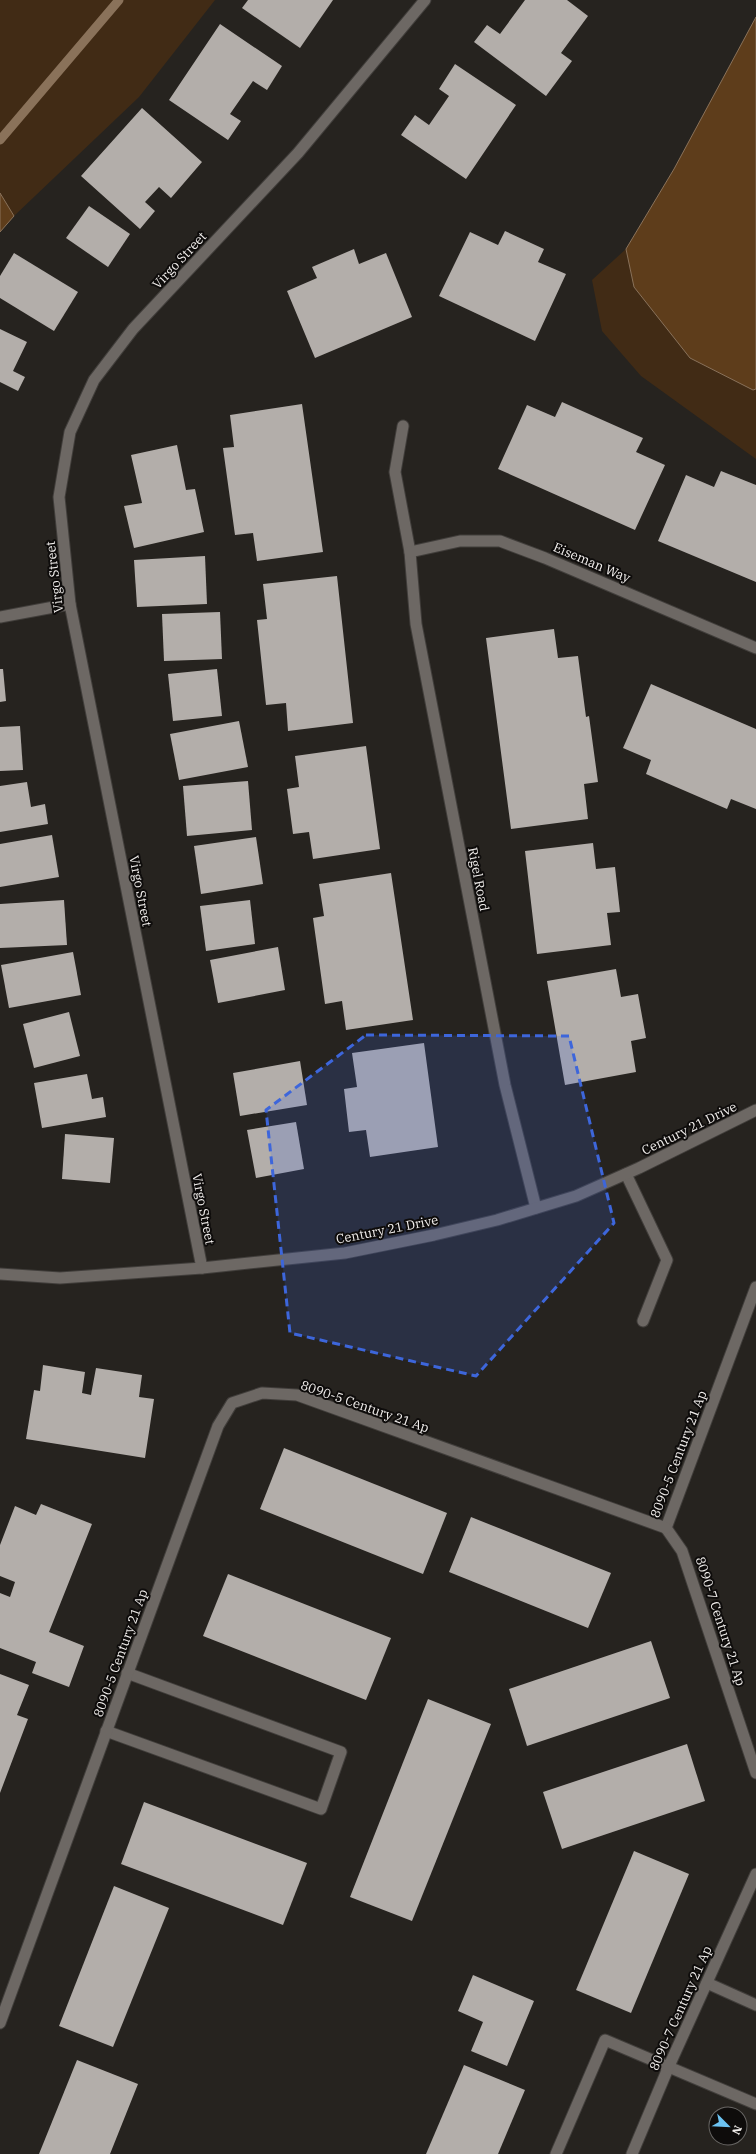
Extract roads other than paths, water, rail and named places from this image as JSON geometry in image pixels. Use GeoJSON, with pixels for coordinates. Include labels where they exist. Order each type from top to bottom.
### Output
{"type":"FeatureCollection","features":[{"type":"Feature","properties":{"kind":"street","name":"Virgo Street"},"geometry":{"type":"LineString","coordinates":[[202,1268],[70,604],[59,498],[70,432],[94,380],[133,329],[298,153],[425,0]]}},
{"type":"Feature","properties":{"kind":"street","name":"Rigel Road"},"geometry":{"type":"LineString","coordinates":[[403,426],[395,472],[410,552],[416,624],[504,1085],[536,1208]]}},
{"type":"Feature","properties":{"kind":"street","name":"Eiseman Way"},"geometry":{"type":"LineString","coordinates":[[410,552],[460,541],[500,541],[545,558],[756,648]]}},
{"type":"Feature","properties":{"kind":"street"},"geometry":{"type":"LineString","coordinates":[[0,617],[70,604]]}},
{"type":"Feature","properties":{"kind":"street","name":"Century 21 Drive"},"geometry":{"type":"LineString","coordinates":[[0,1274],[60,1278],[202,1268],[344,1253],[434,1235],[576,1196],[626,1174],[756,1110]]}},
{"type":"Feature","properties":{"kind":"street"},"geometry":{"type":"LineString","coordinates":[[626,1174],[667,1260],[643,1321]]}},
{"type":"Feature","properties":{"kind":"street","name":"8090-5 Century 21 Ap"},"geometry":{"type":"LineString","coordinates":[[0,2023],[218,1426],[232,1403],[262,1393],[297,1396],[666,1528],[756,1287]]}},
{"type":"Feature","properties":{"kind":"street","name":"8090-7 Century 21 Ap"},"geometry":{"type":"LineString","coordinates":[[666,1528],[682,1550],[756,1773]]}},
{"type":"Feature","properties":{"kind":"street"},"geometry":{"type":"LineString","coordinates":[[106,1732],[321,1809],[339,1759],[341,1752],[127,1673]]}},
{"type":"Feature","properties":{"kind":"street","name":"8090-7 Century 21 Ap"},"geometry":{"type":"LineString","coordinates":[[632,2154],[669,2066],[756,1874]]}},
{"type":"Feature","properties":{"kind":"street"},"geometry":{"type":"LineString","coordinates":[[707,1983],[756,2005]]}},
{"type":"Feature","properties":{"kind":"street"},"geometry":{"type":"LineString","coordinates":[[556,2154],[605,2040],[756,2104]]}},
{"type":"Feature","properties":{"kind":"waterway"},"geometry":{"type":"LineString","coordinates":[[0,140],[119,0]]}}]}
